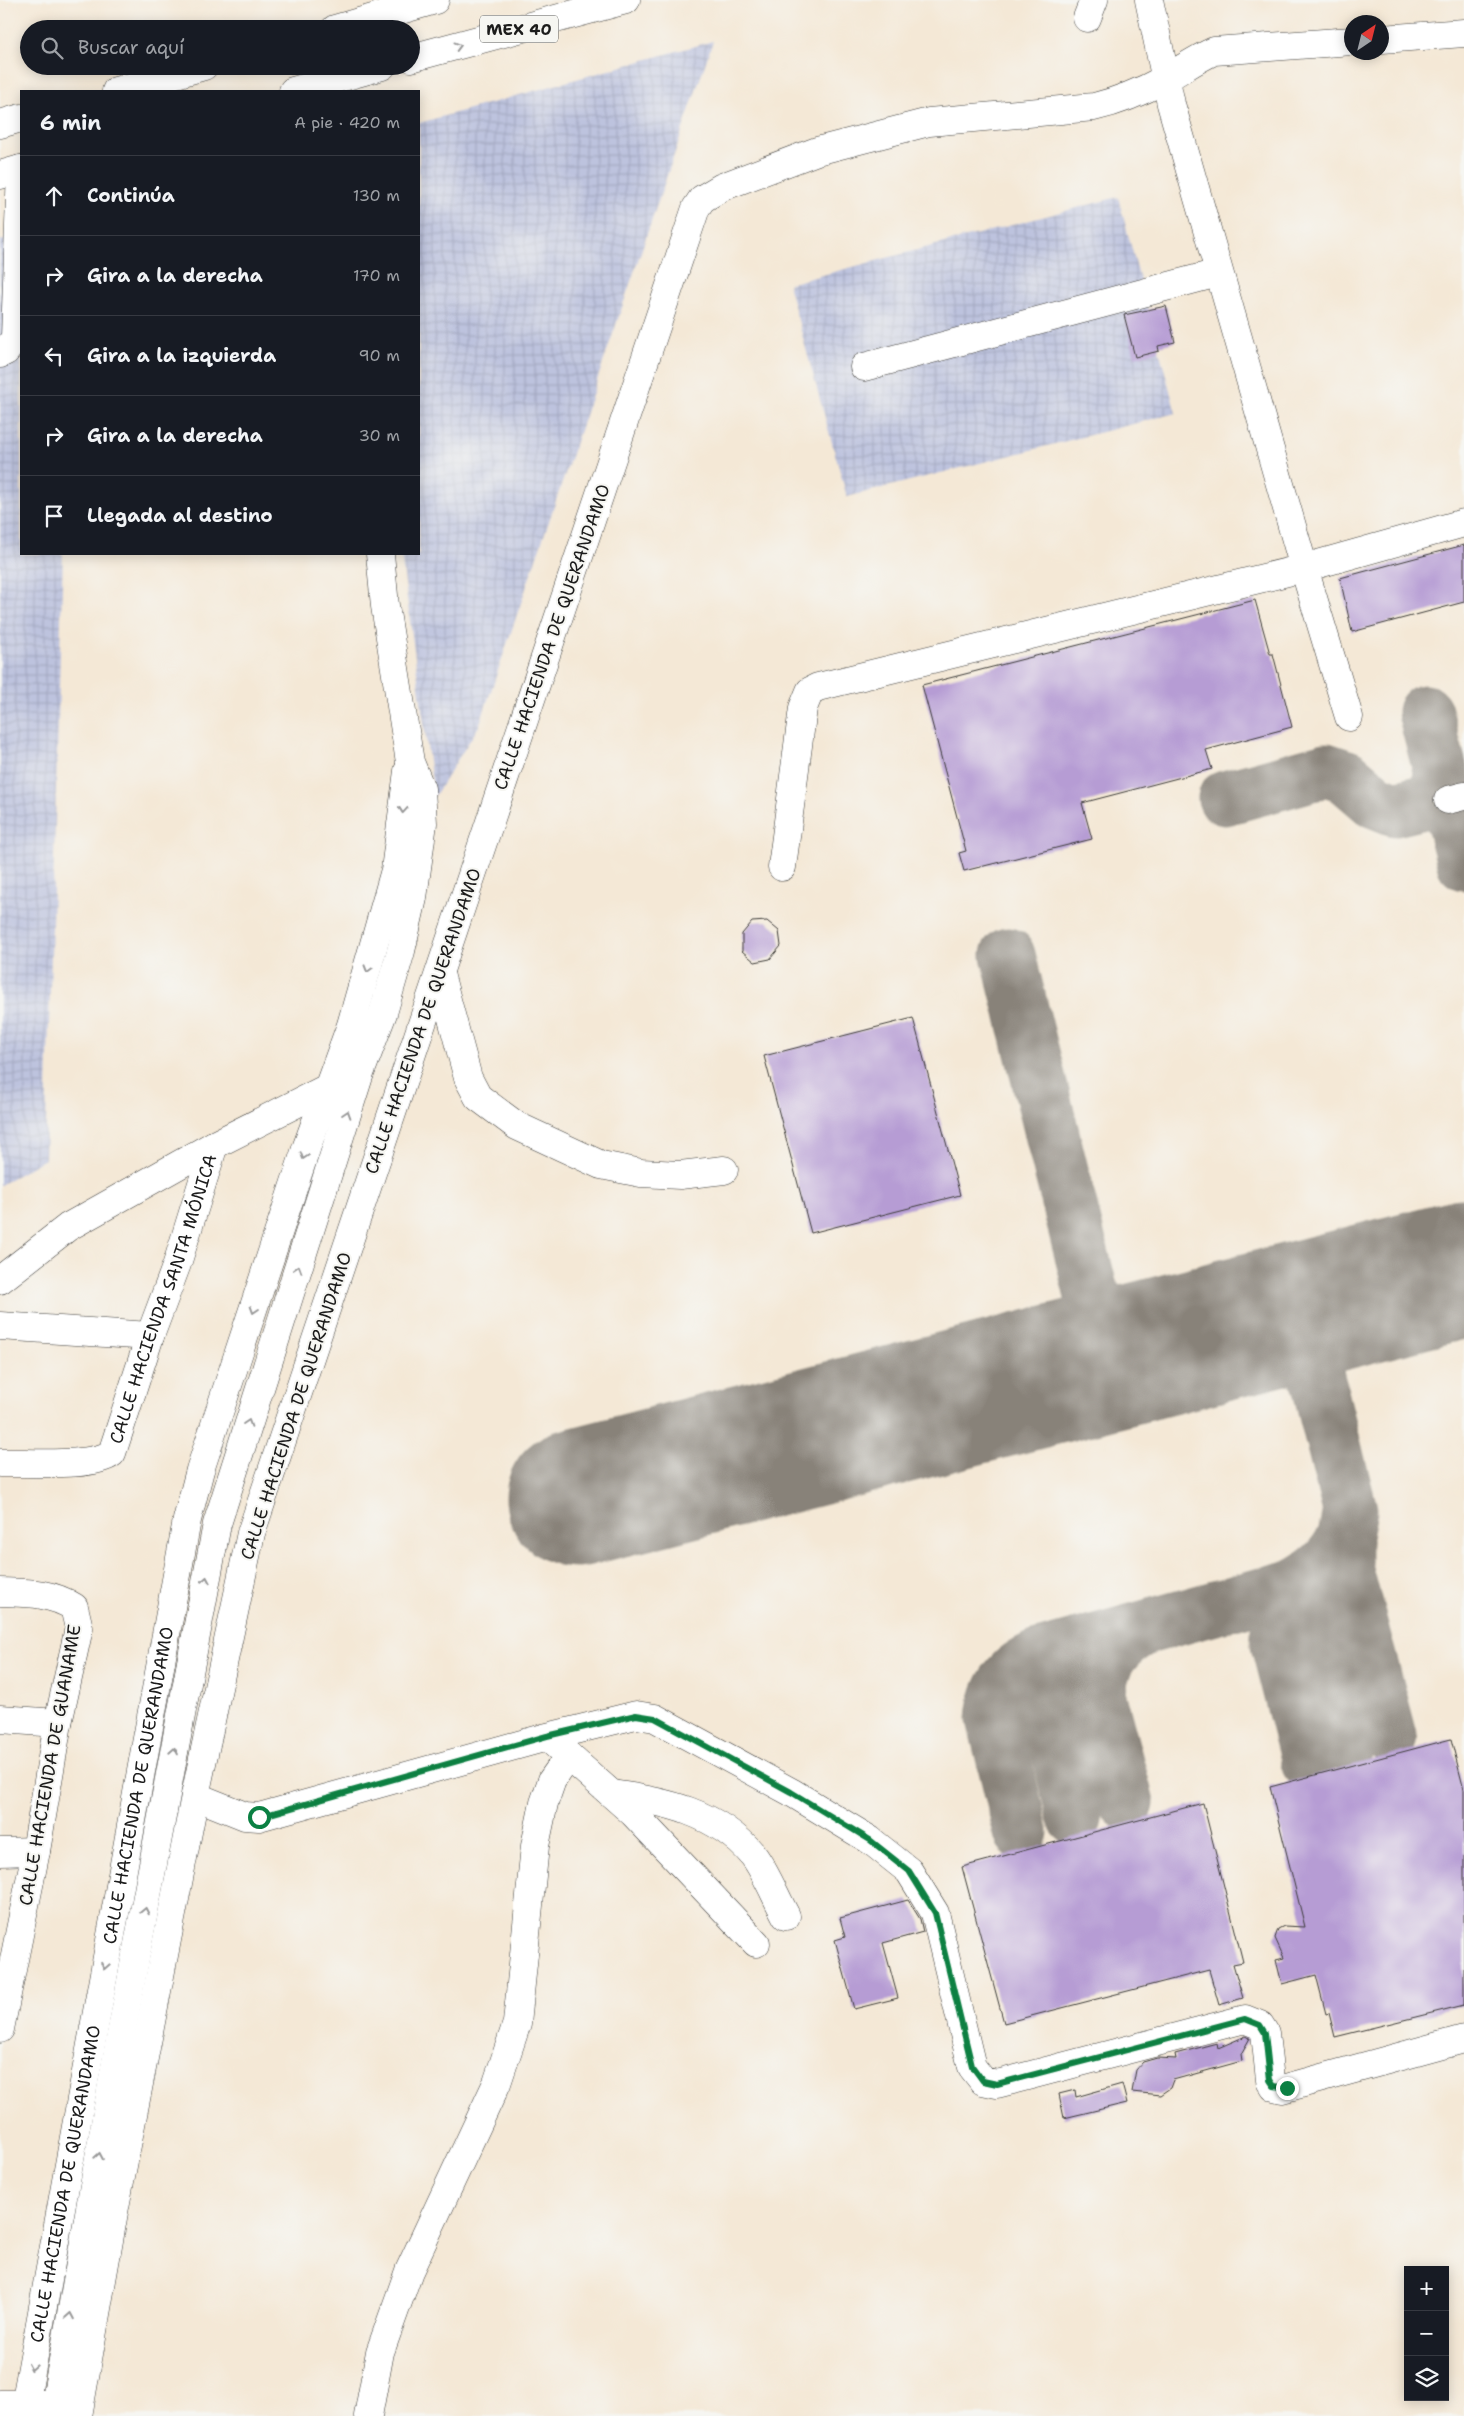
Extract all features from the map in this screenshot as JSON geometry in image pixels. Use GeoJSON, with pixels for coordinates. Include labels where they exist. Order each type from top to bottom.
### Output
{"type":"FeatureCollection","features":[{"type":"Feature","properties":{"kind":"main road"},"geometry":{"type":"LineString","coordinates":[[366,20],[435,0]]}},
{"type":"Feature","properties":{"kind":"main road","name":"MEX 40"},"geometry":{"type":"LineString","coordinates":[[420,56],[626,0]]}},
{"type":"Feature","properties":{"kind":"main road"},"geometry":{"type":"LineString","coordinates":[[1149,0],[1165,79],[1218,273],[1349,717]]}},
{"type":"Feature","properties":{"kind":"main road"},"geometry":{"type":"LineString","coordinates":[[1389,38],[1464,33]]}},
{"type":"Feature","properties":{"kind":"main road","name":"CALLE HACIENDA DE QUERANDAMO"},"geometry":{"type":"LineString","coordinates":[[62,2412],[114,2212],[195,1796],[251,1533],[696,208],[702,199],[722,187],[818,150],[929,122],[1094,107],[1119,101],[1165,79],[1197,58],[1214,51],[1344,42]]}},
{"type":"Feature","properties":{"kind":"main road"},"geometry":{"type":"LineString","coordinates":[[120,90],[172,75]]}},
{"type":"Feature","properties":{"kind":"main road"},"geometry":{"type":"LineString","coordinates":[[300,90],[336,85],[360,75]]}},
{"type":"Feature","properties":{"kind":"main road"},"geometry":{"type":"LineString","coordinates":[[0,124],[20,118]]}},
{"type":"Feature","properties":{"kind":"main road"},"geometry":{"type":"LineString","coordinates":[[0,175],[20,169]]}},
{"type":"Feature","properties":{"kind":"main road"},"geometry":{"type":"LineString","coordinates":[[0,354],[6,351],[15,338],[20,197]]}},
{"type":"Feature","properties":{"kind":"main road"},"geometry":{"type":"LineString","coordinates":[[864,367],[1218,273]]}},
{"type":"Feature","properties":{"kind":"main road"},"geometry":{"type":"LineString","coordinates":[[782,867],[803,708],[810,691],[818,687],[1304,568],[1464,523]]}},
{"type":"Feature","properties":{"kind":"main road","name":"CALLE HACIENDA DE QUERANDAMO"},"geometry":{"type":"LineString","coordinates":[[62,2412],[118,2050],[217,1524],[360,1076],[383,1013],[414,898],[423,823],[421,789],[410,762],[385,606],[380,555]]}},
{"type":"Feature","properties":{"kind":"main road","name":"CALLE HACIENDA DE QUERANDAMO"},"geometry":{"type":"LineString","coordinates":[[16,2408],[187,1520],[200,1470],[307,1146],[351,1025],[395,870],[410,762]]}},
{"type":"Feature","properties":{"kind":"main road"},"geometry":{"type":"LineString","coordinates":[[440,974],[468,1078],[478,1097],[517,1126],[601,1165],[641,1173],[680,1175],[724,1170]]}},
{"type":"Feature","properties":{"kind":"main road"},"geometry":{"type":"LineString","coordinates":[[0,1280],[68,1226],[214,1145],[330,1084],[360,1076]]}},
{"type":"Feature","properties":{"kind":"main road","name":"CALLE HACIENDA SANTA MÓNICA"},"geometry":{"type":"LineString","coordinates":[[0,1463],[86,1462],[105,1459],[112,1453],[150,1336],[177,1264],[214,1145]]}},
{"type":"Feature","properties":{"kind":"main road"},"geometry":{"type":"LineString","coordinates":[[0,1326],[150,1336]]}},
{"type":"Feature","properties":{"kind":"main road","name":"CALLE HACIENDA DE GUANAME"},"geometry":{"type":"LineString","coordinates":[[0,1592],[37,1593],[60,1598],[74,1607],[79,1628],[58,1722],[36,1851],[1,2020]]}},
{"type":"Feature","properties":{"kind":"main road"},"geometry":{"type":"LineString","coordinates":[[195,1796],[245,1816],[259,1817],[547,1736],[636,1715],[655,1718],[791,1792],[870,1840],[909,1871],[935,1913],[972,2066],[977,2076],[989,2083],[997,2084],[1245,2019],[1260,2025],[1265,2033],[1270,2080],[1274,2086],[1282,2089],[1464,2039]]}},
{"type":"Feature","properties":{"kind":"main road"},"geometry":{"type":"LineString","coordinates":[[0,1719],[58,1722]]}},
{"type":"Feature","properties":{"kind":"main road"},"geometry":{"type":"LineString","coordinates":[[547,1736],[633,1813],[756,1943]]}},
{"type":"Feature","properties":{"kind":"main road"},"geometry":{"type":"LineString","coordinates":[[368,2416],[380,2352],[409,2270],[435,2218],[497,2082],[516,2023],[535,1846],[542,1811],[552,1780],[569,1756]]}},
{"type":"Feature","properties":{"kind":"main road"},"geometry":{"type":"LineString","coordinates":[[612,1794],[651,1799],[696,1812],[731,1833],[754,1856],[786,1916]]}},
{"type":"Feature","properties":{"kind":"main road"},"geometry":{"type":"LineString","coordinates":[[0,1852],[36,1851]]}},
{"type":"Feature","properties":{"kind":"main road"},"geometry":{"type":"LineString","coordinates":[[16,2408],[62,2412]]}},
{"type":"Feature","properties":{"kind":"shaded area"},"geometry":{"type":"Polygon","coordinates":[[[713,41],[479,726],[434,797],[401,555],[420,555],[420,123],[713,41]]]}},
{"type":"Feature","properties":{"kind":"shaded area"},"geometry":{"type":"Polygon","coordinates":[[[1118,197],[1176,413],[847,497],[788,284],[1118,197]]]}},
{"type":"Feature","properties":{"kind":"shaded area"},"geometry":{"type":"Polygon","coordinates":[[[20,235],[20,555],[63,555],[45,1159],[0,1185],[0,241],[20,235]]]}},
{"type":"Feature","properties":{"kind":"building"},"geometry":{"type":"Polygon","coordinates":[[[1166,306],[1175,342],[1158,346],[1159,351],[1135,357],[1124,315],[1166,306]]]}},
{"type":"Feature","properties":{"kind":"building"},"geometry":{"type":"Polygon","coordinates":[[[1464,545],[1464,602],[1352,632],[1340,578],[1464,545]]]}},
{"type":"Feature","properties":{"kind":"building"},"geometry":{"type":"Polygon","coordinates":[[[1255,600],[1270,654],[1273,654],[1292,727],[1206,750],[1212,769],[1082,803],[1092,839],[964,871],[959,853],[966,851],[922,685],[1255,600]]]}},
{"type":"Feature","properties":{"kind":"building"},"geometry":{"type":"Polygon","coordinates":[[[767,921],[779,931],[781,946],[770,959],[755,962],[742,951],[742,934],[752,922],[767,921]]]}},
{"type":"Feature","properties":{"kind":"building"},"geometry":{"type":"Polygon","coordinates":[[[913,1018],[960,1195],[811,1233],[764,1056],[913,1018]]]}},
{"type":"Feature","properties":{"kind":"building"},"geometry":{"type":"Polygon","coordinates":[[[1451,1739],[1464,1790],[1464,2005],[1335,2037],[1329,2013],[1326,2014],[1316,1975],[1282,1984],[1276,1960],[1284,1958],[1275,1938],[1278,1929],[1284,1926],[1305,1927],[1270,1787],[1451,1739]]]}},
{"type":"Feature","properties":{"kind":"building"},"geometry":{"type":"Polygon","coordinates":[[[1203,1803],[1243,1962],[1233,1964],[1243,1998],[1219,2005],[1209,1970],[1004,2023],[962,1867],[1203,1803]]]}},
{"type":"Feature","properties":{"kind":"building"},"geometry":{"type":"Polygon","coordinates":[[[908,1900],[920,1919],[923,1932],[883,1943],[898,1998],[854,2009],[835,1940],[845,1937],[840,1918],[908,1900]]]}},
{"type":"Feature","properties":{"kind":"building"},"geometry":{"type":"Polygon","coordinates":[[[1246,2036],[1250,2038],[1241,2054],[1242,2061],[1173,2080],[1170,2088],[1160,2095],[1132,2092],[1136,2070],[1143,2062],[1157,2058],[1176,2059],[1175,2054],[1217,2043],[1218,2048],[1246,2036]]]}},
{"type":"Feature","properties":{"kind":"building"},"geometry":{"type":"Polygon","coordinates":[[[1122,2084],[1127,2103],[1064,2118],[1059,2094],[1075,2090],[1076,2097],[1122,2084]]]}},
{"type":"Feature","properties":{"kind":"taxiway"},"geometry":{"type":"LineString","coordinates":[[1425,712],[1464,863]]}},
{"type":"Feature","properties":{"kind":"taxiway"},"geometry":{"type":"LineString","coordinates":[[1225,798],[1326,770],[1347,777],[1375,801],[1395,809],[1447,796]]}},
{"type":"Feature","properties":{"kind":"taxiway"},"geometry":{"type":"LineString","coordinates":[[1008,955],[1091,1292],[1107,1313],[1126,1327],[1174,1341]]}},
{"type":"Feature","properties":{"kind":"taxiway"},"geometry":{"type":"LineString","coordinates":[[1342,1299],[1328,1306],[1318,1317],[1312,1330],[1309,1345],[1350,1510],[1345,1536],[1317,1620],[1348,1745]]}},
{"type":"Feature","properties":{"kind":"taxiway"},"geometry":{"type":"LineString","coordinates":[[1021,1832],[994,1719],[998,1698],[1007,1680],[1013,1673],[1039,1657],[1294,1586],[1324,1566],[1341,1545],[1345,1536]]}},
{"type":"Feature","properties":{"kind":"taxiway"},"geometry":{"type":"LineString","coordinates":[[1344,1542],[1344,1563],[1390,1736]]}},
{"type":"Feature","properties":{"kind":"taxiway"},"geometry":{"type":"LineString","coordinates":[[1308,1762],[1278,1645],[1278,1634],[1279,1623],[1285,1605],[1296,1590],[1312,1576]]}},
{"type":"Feature","properties":{"kind":"taxiway"},"geometry":{"type":"LineString","coordinates":[[1127,1803],[1099,1698],[1100,1686],[1105,1665],[1110,1656],[1124,1641],[1144,1628]]}},
{"type":"Feature","properties":{"kind":"taxiway"},"geometry":{"type":"LineString","coordinates":[[1075,1818],[1048,1710],[1047,1691],[1056,1665],[1077,1647]]}},
{"type":"Feature","properties":{"kind":"runway"},"geometry":{"type":"LineString","coordinates":[[575,1498],[1464,1268]]}},
{"type":"Feature","properties":{"kind":"route"},"geometry":{"type":"LineString","coordinates":[[259,1817],[547,1736],[636,1715],[655,1718],[673,1726],[791,1792],[870,1840],[909,1871],[935,1913],[972,2066],[977,2076],[983,2081],[997,2084],[1245,2019],[1260,2025],[1265,2033],[1270,2080],[1274,2086],[1282,2089],[1287,2088]]}}]}
